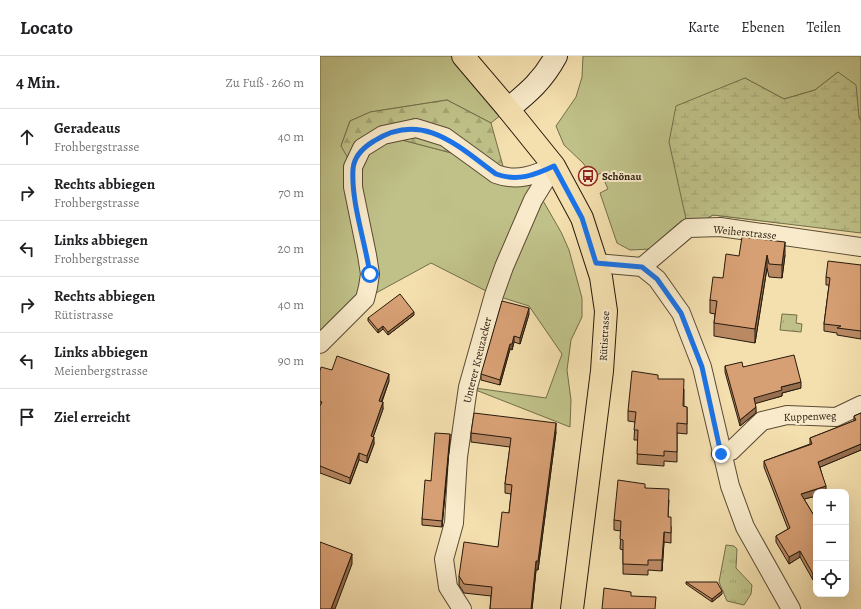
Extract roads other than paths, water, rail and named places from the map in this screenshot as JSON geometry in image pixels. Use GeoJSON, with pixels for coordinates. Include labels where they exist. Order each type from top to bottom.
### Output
{"type":"FeatureCollection","features":[{"type":"Feature","properties":{"kind":"main road","name":"Rütistrasse"},"geometry":{"type":"LineString","coordinates":[[463,56],[554,166],[582,218],[601,277],[606,311],[602,371],[572,609]]}},
{"type":"Feature","properties":{"kind":"street"},"geometry":{"type":"LineString","coordinates":[[508,109],[536,86],[547,72],[556,56]]}},
{"type":"Feature","properties":{"kind":"street"},"geometry":{"type":"LineString","coordinates":[[320,344],[365,300],[368,287],[370,274],[353,187],[353,167],[362,148],[383,135],[416,128],[445,137],[496,174],[506,178],[520,178],[535,175],[554,166]]}},
{"type":"Feature","properties":{"kind":"street","name":"Unterer Kreuzacker"},"geometry":{"type":"LineString","coordinates":[[462,609],[448,587],[444,559],[454,523],[458,457],[468,387],[494,295],[504,267],[533,200],[554,166]]}},
{"type":"Feature","properties":{"kind":"street","name":"Weiherstrasse"},"geometry":{"type":"LineString","coordinates":[[642,267],[688,228],[720,227],[861,247]]}},
{"type":"Feature","properties":{"kind":"street"},"geometry":{"type":"LineString","coordinates":[[596,263],[642,267],[657,279],[681,313],[702,367],[721,454],[730,486],[745,527],[791,609]]}},
{"type":"Feature","properties":{"kind":"street","name":"Kuppenweg"},"geometry":{"type":"LineString","coordinates":[[721,454],[731,451],[762,421],[787,414],[836,417],[861,405]]}},
{"type":"Feature","properties":{"kind":"place","name":"Schönau"},"geometry":{"type":"Point","coordinates":[588,176]}}]}
